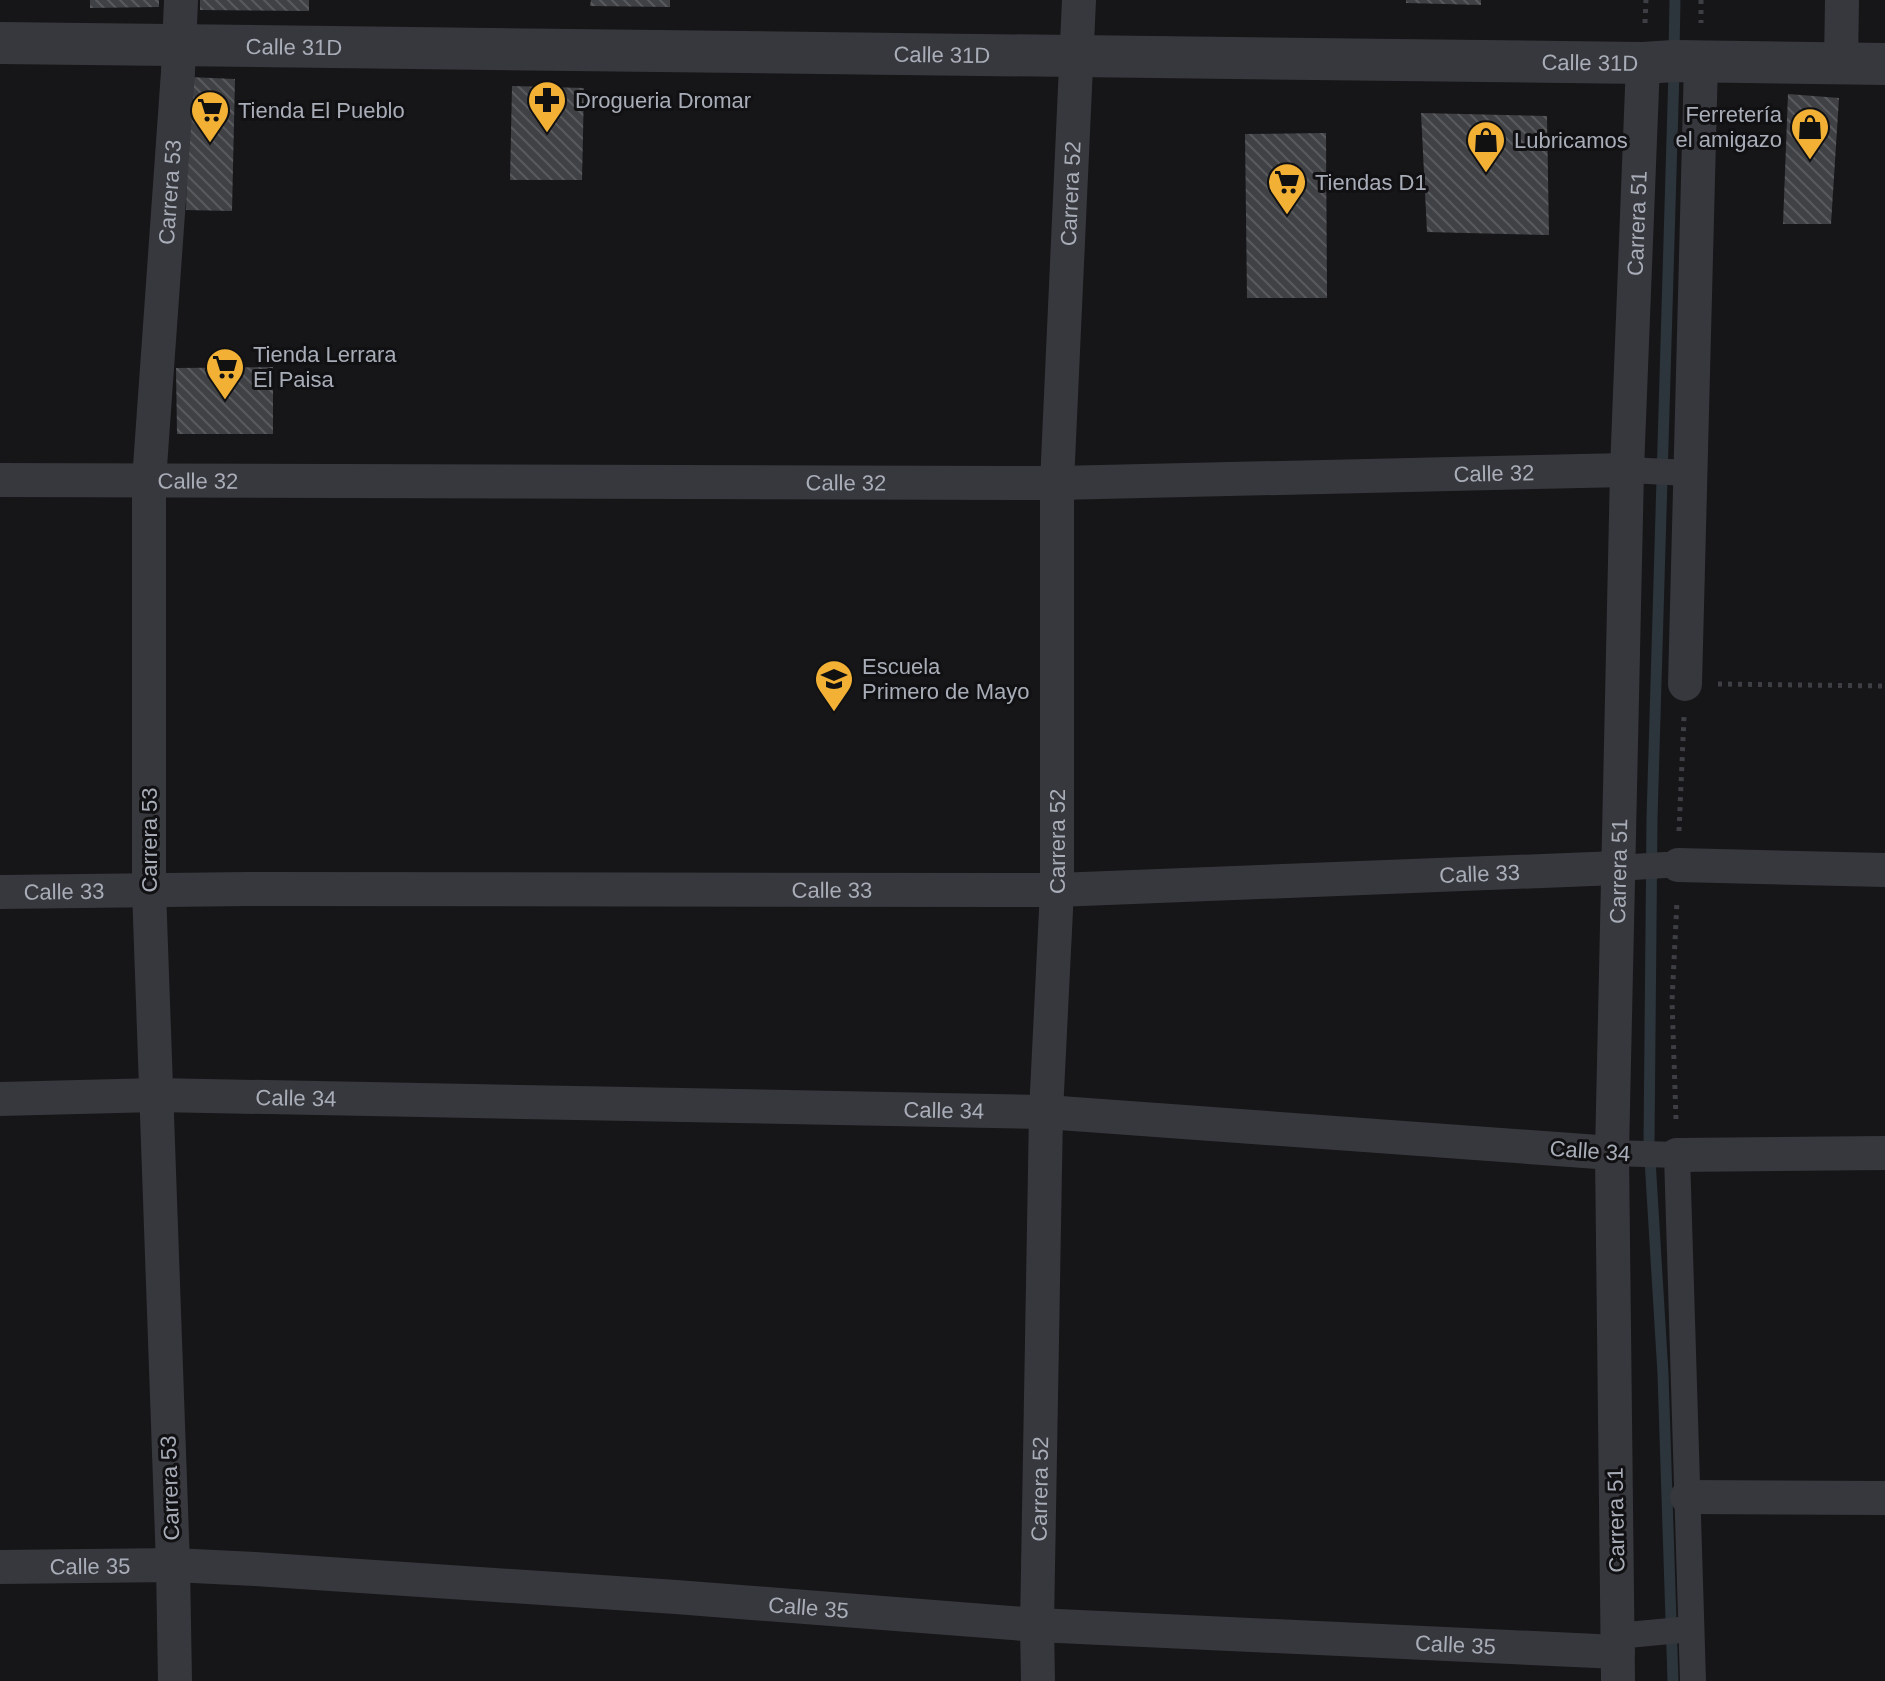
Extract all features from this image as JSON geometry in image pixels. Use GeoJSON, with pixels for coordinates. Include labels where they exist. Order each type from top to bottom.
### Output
{"type":"FeatureCollection","features":[{"type":"Feature","properties":{"kind":"street","name":"Carrera 53"},"geometry":{"type":"LineString","coordinates":[[175,1681],[149,890],[149,481],[181,0]]}},
{"type":"Feature","properties":{"kind":"street","name":"Carrera 52"},"geometry":{"type":"LineString","coordinates":[[1038,1681],[1046,1112],[1057,890],[1057,483],[1079,0]]}},
{"type":"Feature","properties":{"kind":"street"},"geometry":{"type":"LineString","coordinates":[[1841,63],[1842,0]]}},
{"type":"Feature","properties":{"kind":"street","name":"Calle 31D"},"geometry":{"type":"LineString","coordinates":[[0,43],[1885,64]]}},
{"type":"Feature","properties":{"kind":"street"},"geometry":{"type":"LineString","coordinates":[[1685,684],[1685,473],[1701,62]]}},
{"type":"Feature","properties":{"kind":"street","name":"Carrera 51"},"geometry":{"type":"LineString","coordinates":[[1621,1651],[1621,1153],[1643,63]]}},
{"type":"Feature","properties":{"kind":"street","name":"Calle 32"},"geometry":{"type":"LineString","coordinates":[[0,480],[1057,483],[1634,470],[1685,473]]}},
{"type":"Feature","properties":{"kind":"street","name":"Calle 33"},"geometry":{"type":"LineString","coordinates":[[0,892],[1057,890],[1672,865],[1885,870]]}},
{"type":"Feature","properties":{"kind":"street","name":"Calle 34"},"geometry":{"type":"LineString","coordinates":[[0,1099],[157,1095],[1046,1112],[1621,1153],[1885,1153]]}},
{"type":"Feature","properties":{"kind":"street"},"geometry":{"type":"LineString","coordinates":[[1671,1155],[1687,1497],[1685,1629],[1693,1681]]}},
{"type":"Feature","properties":{"kind":"street"},"geometry":{"type":"LineString","coordinates":[[1687,1497],[1885,1498]]}},
{"type":"Feature","properties":{"kind":"street","name":"Calle 35"},"geometry":{"type":"LineString","coordinates":[[0,1567],[173,1565],[255,1569],[1037,1625],[1621,1651],[1685,1629]]}},
{"type":"Feature","properties":{"kind":"path"},"geometry":{"type":"LineString","coordinates":[[1671,1155],[1672,865],[1685,684],[1885,686]]}},
{"type":"Feature","properties":{"kind":"building"},"geometry":{"type":"Polygon","coordinates":[[[90,0],[159,0],[159,7],[90,8],[90,0]]]}},
{"type":"Feature","properties":{"kind":"building"},"geometry":{"type":"Polygon","coordinates":[[[200,0],[309,0],[309,11],[200,10],[200,0]]]}},
{"type":"Feature","properties":{"kind":"building"},"geometry":{"type":"Polygon","coordinates":[[[591,0],[670,0],[670,7],[590,6],[591,0]]]}},
{"type":"Feature","properties":{"kind":"building"},"geometry":{"type":"Polygon","coordinates":[[[1406,0],[1481,0],[1481,5],[1406,3],[1406,0]]]}},
{"type":"Feature","properties":{"kind":"building","name":"Tienda El Pueblo"},"geometry":{"type":"Polygon","coordinates":[[[189,77],[235,79],[232,211],[186,210],[189,77]]]}},
{"type":"Feature","properties":{"kind":"building","name":"Drogueria Dromar"},"geometry":{"type":"Polygon","coordinates":[[[512,86],[584,88],[582,180],[510,180],[512,86]]]}},
{"type":"Feature","properties":{"kind":"building","name":"Ferretería el amigazo"},"geometry":{"type":"Polygon","coordinates":[[[1788,94],[1839,98],[1831,224],[1783,224],[1788,94]]]}},
{"type":"Feature","properties":{"kind":"building","name":"Lubricamos"},"geometry":{"type":"Polygon","coordinates":[[[1421,113],[1547,116],[1549,235],[1427,232],[1421,113]]]}},
{"type":"Feature","properties":{"kind":"building","name":"Tiendas D1"},"geometry":{"type":"Polygon","coordinates":[[[1326,133],[1327,298],[1247,298],[1245,134],[1326,133]]]}},
{"type":"Feature","properties":{"kind":"building","name":"Tienda Lerrara El Paisa"},"geometry":{"type":"Polygon","coordinates":[[[273,367],[273,434],[177,434],[176,368],[273,367]]]}},
{"type":"Feature","properties":{"kind":"waterway"},"geometry":{"type":"LineString","coordinates":[[1674,53],[1675,0]]}},
{"type":"Feature","properties":{"kind":"waterway"},"geometry":{"type":"LineString","coordinates":[[1673,1681],[1663,1374],[1649,1143],[1652,819],[1674,71]]}},
{"type":"Feature","properties":{"kind":"place","name":"Drogueria Dromar"},"geometry":{"type":"Point","coordinates":[547,134]}},
{"type":"Feature","properties":{"kind":"place","name":"Tienda El Pueblo"},"geometry":{"type":"Point","coordinates":[210,144]}},
{"type":"Feature","properties":{"kind":"place","name":"Ferretería el amigazo"},"geometry":{"type":"Point","coordinates":[1810,161]}},
{"type":"Feature","properties":{"kind":"place","name":"Lubricamos"},"geometry":{"type":"Point","coordinates":[1486,174]}},
{"type":"Feature","properties":{"kind":"place","name":"Tiendas D1"},"geometry":{"type":"Point","coordinates":[1287,216]}},
{"type":"Feature","properties":{"kind":"place","name":"Tienda Lerrara El Paisa"},"geometry":{"type":"Point","coordinates":[225,401]}},
{"type":"Feature","properties":{"kind":"place","name":"Escuela Primero de Mayo"},"geometry":{"type":"Point","coordinates":[834,713]}}]}
